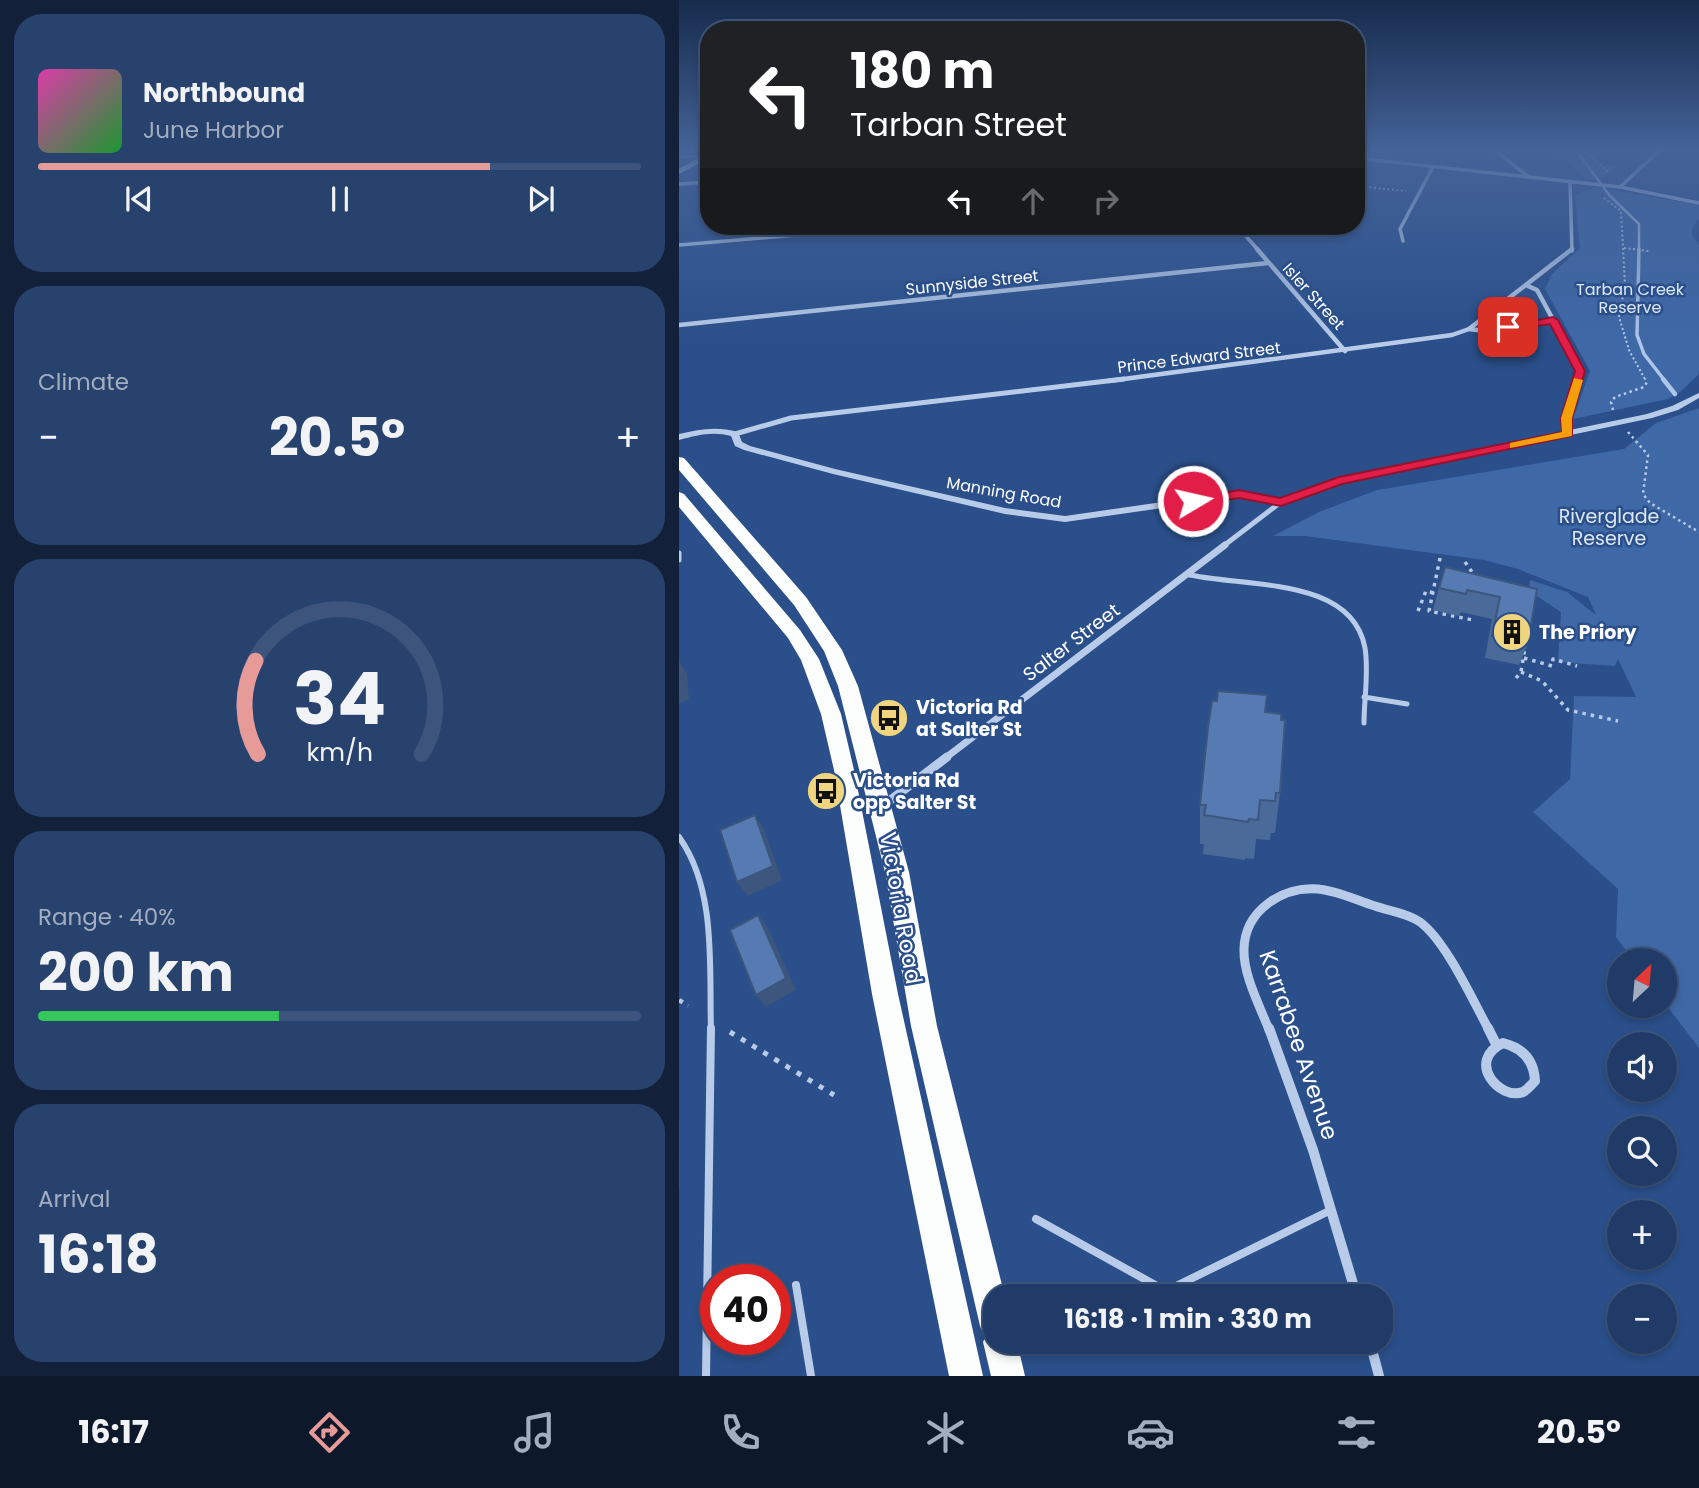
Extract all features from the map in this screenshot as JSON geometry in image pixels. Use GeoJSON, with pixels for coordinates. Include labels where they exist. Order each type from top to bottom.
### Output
{"type":"FeatureCollection","features":[{"type":"Feature","properties":{"kind":"highway","name":"Victoria Road"},"geometry":{"type":"LineString","coordinates":[[679,461],[800,601],[833,650],[854,705],[897,872],[924,1026],[986,1284]]}},
{"type":"Feature","properties":{"kind":"highway","name":"Victoria Road"},"geometry":{"type":"LineString","coordinates":[[679,496],[794,634],[810,659],[823,688],[844,770],[885,994],[966,1376]]}},
{"type":"Feature","properties":{"kind":"highway"},"geometry":{"type":"LineString","coordinates":[[1003,1354],[1008,1376]]}},
{"type":"Feature","properties":{"kind":"street"},"geometry":{"type":"LineString","coordinates":[[1403,241],[1400,229],[1408,213]]}},
{"type":"Feature","properties":{"kind":"street","name":"Prince Edward Street"},"geometry":{"type":"LineString","coordinates":[[735,434],[791,418],[1184,372],[1452,335],[1469,329],[1572,251],[1571,213]]}},
{"type":"Feature","properties":{"kind":"street"},"geometry":{"type":"LineString","coordinates":[[679,245],[796,235]]}},
{"type":"Feature","properties":{"kind":"street","name":"Isler Street"},"geometry":{"type":"LineString","coordinates":[[1245,235],[1345,351]]}},
{"type":"Feature","properties":{"kind":"street","name":"Sunnyside Street"},"geometry":{"type":"LineString","coordinates":[[679,325],[1268,263]]}},
{"type":"Feature","properties":{"kind":"street"},"geometry":{"type":"LineString","coordinates":[[1528,286],[1537,290],[1580,371],[1567,418],[1568,434]]}},
{"type":"Feature","properties":{"kind":"street"},"geometry":{"type":"LineString","coordinates":[[1469,329],[1485,331],[1553,320]]}},
{"type":"Feature","properties":{"kind":"street"},"geometry":{"type":"LineString","coordinates":[[1281,502],[1339,481],[1662,412],[1699,395]]}},
{"type":"Feature","properties":{"kind":"street"},"geometry":{"type":"LineString","coordinates":[[679,437],[716,430],[735,434]]}},
{"type":"Feature","properties":{"kind":"street","name":"Manning Road"},"geometry":{"type":"LineString","coordinates":[[735,434],[738,444],[758,452],[1037,517],[1094,517],[1239,494],[1281,502]]}},
{"type":"Feature","properties":{"kind":"street","name":"Salter Street"},"geometry":{"type":"LineString","coordinates":[[881,808],[1281,502]]}},
{"type":"Feature","properties":{"kind":"street","name":"Karrabee Avenue"},"geometry":{"type":"LineString","coordinates":[[1353,1284],[1313,1150],[1246,966],[1244,946],[1254,916],[1265,904],[1294,891],[1313,888],[1342,895],[1419,922],[1442,948],[1496,1044]]}},
{"type":"Feature","properties":{"kind":"street"},"geometry":{"type":"LineString","coordinates":[[1496,1044],[1517,1046],[1529,1057],[1535,1073],[1530,1088],[1515,1094],[1498,1087],[1491,1080],[1486,1072],[1486,1055],[1496,1044]]}},
{"type":"Feature","properties":{"kind":"street"},"geometry":{"type":"LineString","coordinates":[[1373,1354],[1379,1376]]}},
{"type":"Feature","properties":{"kind":"lane"},"geometry":{"type":"LineString","coordinates":[[679,553],[679,559]]}},
{"type":"Feature","properties":{"kind":"lane"},"geometry":{"type":"LineString","coordinates":[[1186,573],[1206,581],[1313,592],[1330,598],[1347,610],[1365,646],[1364,723]]}},
{"type":"Feature","properties":{"kind":"lane"},"geometry":{"type":"LineString","coordinates":[[1364,697],[1407,704]]}},
{"type":"Feature","properties":{"kind":"lane"},"geometry":{"type":"LineString","coordinates":[[679,837],[689,851],[705,903],[709,967],[711,1063],[706,1376]]}},
{"type":"Feature","properties":{"kind":"lane"},"geometry":{"type":"LineString","coordinates":[[1036,1219],[1166,1291],[1331,1210]]}},
{"type":"Feature","properties":{"kind":"lane"},"geometry":{"type":"LineString","coordinates":[[796,1285],[811,1376]]}},
{"type":"Feature","properties":{"kind":"path"},"geometry":{"type":"LineString","coordinates":[[1616,413],[1611,402],[1615,397],[1644,387],[1647,382],[1629,350],[1619,317],[1625,285],[1621,213]]}},
{"type":"Feature","properties":{"kind":"path"},"geometry":{"type":"LineString","coordinates":[[1624,248],[1648,251]]}},
{"type":"Feature","properties":{"kind":"path"},"geometry":{"type":"LineString","coordinates":[[1637,429],[1627,431],[1648,455],[1643,494],[1650,503],[1699,532]]}},
{"type":"Feature","properties":{"kind":"path"},"geometry":{"type":"LineString","coordinates":[[1440,558],[1429,611],[1473,620],[1457,622]]}},
{"type":"Feature","properties":{"kind":"path"},"geometry":{"type":"LineString","coordinates":[[1465,562],[1480,584]]}},
{"type":"Feature","properties":{"kind":"path"},"geometry":{"type":"LineString","coordinates":[[1417,611],[1426,591],[1434,593]]}},
{"type":"Feature","properties":{"kind":"path"},"geometry":{"type":"LineString","coordinates":[[1516,678],[1521,672],[1525,646]]}},
{"type":"Feature","properties":{"kind":"path"},"geometry":{"type":"LineString","coordinates":[[1524,658],[1552,666],[1553,659],[1577,666]]}},
{"type":"Feature","properties":{"kind":"path"},"geometry":{"type":"LineString","coordinates":[[1521,672],[1542,681],[1568,710],[1618,721]]}},
{"type":"Feature","properties":{"kind":"path"},"geometry":{"type":"LineString","coordinates":[[679,1000],[688,1006]]}},
{"type":"Feature","properties":{"kind":"path"},"geometry":{"type":"LineString","coordinates":[[730,1031],[834,1095]]}},
{"type":"Feature","properties":{"kind":"green space","name":"Tarban Creek Reserve"},"geometry":{"type":"Polygon","coordinates":[[[1577,213],[1699,213],[1692,232],[1699,246],[1699,374],[1680,392],[1668,399],[1573,419],[1590,371],[1545,289],[1552,274],[1580,248],[1577,213]]]}},
{"type":"Feature","properties":{"kind":"green space","name":"Riverglade Reserve"},"geometry":{"type":"Polygon","coordinates":[[[1699,408],[1699,1048],[1676,1018],[1677,948],[1624,948],[1616,937],[1618,889],[1533,812],[1570,779],[1574,696],[1636,697],[1618,659],[1615,666],[1558,662],[1561,612],[1529,591],[1530,580],[1567,592],[1596,615],[1588,597],[1518,569],[1484,560],[1305,536],[1273,536],[1319,512],[1377,490],[1624,449],[1656,423],[1699,408]]]}},
{"type":"Feature","properties":{"kind":"building"},"geometry":{"type":"Polygon","coordinates":[[[1445,567],[1537,589],[1528,643],[1492,636],[1500,597],[1467,590],[1466,594],[1439,588],[1445,567]]]}},
{"type":"Feature","properties":{"kind":"building"},"geometry":{"type":"Polygon","coordinates":[[[1218,691],[1267,695],[1265,712],[1281,714],[1281,720],[1285,720],[1280,793],[1276,793],[1275,801],[1260,800],[1258,820],[1249,819],[1248,822],[1204,815],[1206,805],[1200,805],[1212,701],[1217,701],[1218,691]]]}},
{"type":"Feature","properties":{"kind":"building"},"geometry":{"type":"Polygon","coordinates":[[[755,815],[773,866],[737,882],[720,830],[755,815]]]}},
{"type":"Feature","properties":{"kind":"building"},"geometry":{"type":"Polygon","coordinates":[[[758,915],[786,978],[756,995],[730,930],[758,915]]]}},
{"type":"Feature","properties":{"kind":"waterway"},"geometry":{"type":"LineString","coordinates":[[1628,213],[1639,224],[1639,249]]}},
{"type":"Feature","properties":{"kind":"waterway"},"geometry":{"type":"LineString","coordinates":[[1639,249],[1637,335],[1644,354],[1665,381]]}},
{"type":"Feature","properties":{"kind":"waterway"},"geometry":{"type":"LineString","coordinates":[[1663,379],[1675,394]]}},
{"type":"Feature","properties":{"kind":"slow traffic"},"geometry":{"type":"LineString","coordinates":[[1514,445],[1568,434],[1567,418],[1578,380]]}},
{"type":"Feature","properties":{"kind":"place","name":"The Priory"},"geometry":{"type":"Point","coordinates":[1512,632]}},
{"type":"Feature","properties":{"kind":"place","name":"Victoria Rd at Salter St"},"geometry":{"type":"Point","coordinates":[889,718]}},
{"type":"Feature","properties":{"kind":"place","name":"Victoria Rd opp Salter St"},"geometry":{"type":"Point","coordinates":[826,791]}},
{"type":"Feature","properties":{"kind":"route"},"geometry":{"type":"LineString","coordinates":[[1193,501],[1239,494],[1281,502],[1339,481],[1568,434],[1567,418],[1580,371],[1553,320],[1508,327]]}}]}
